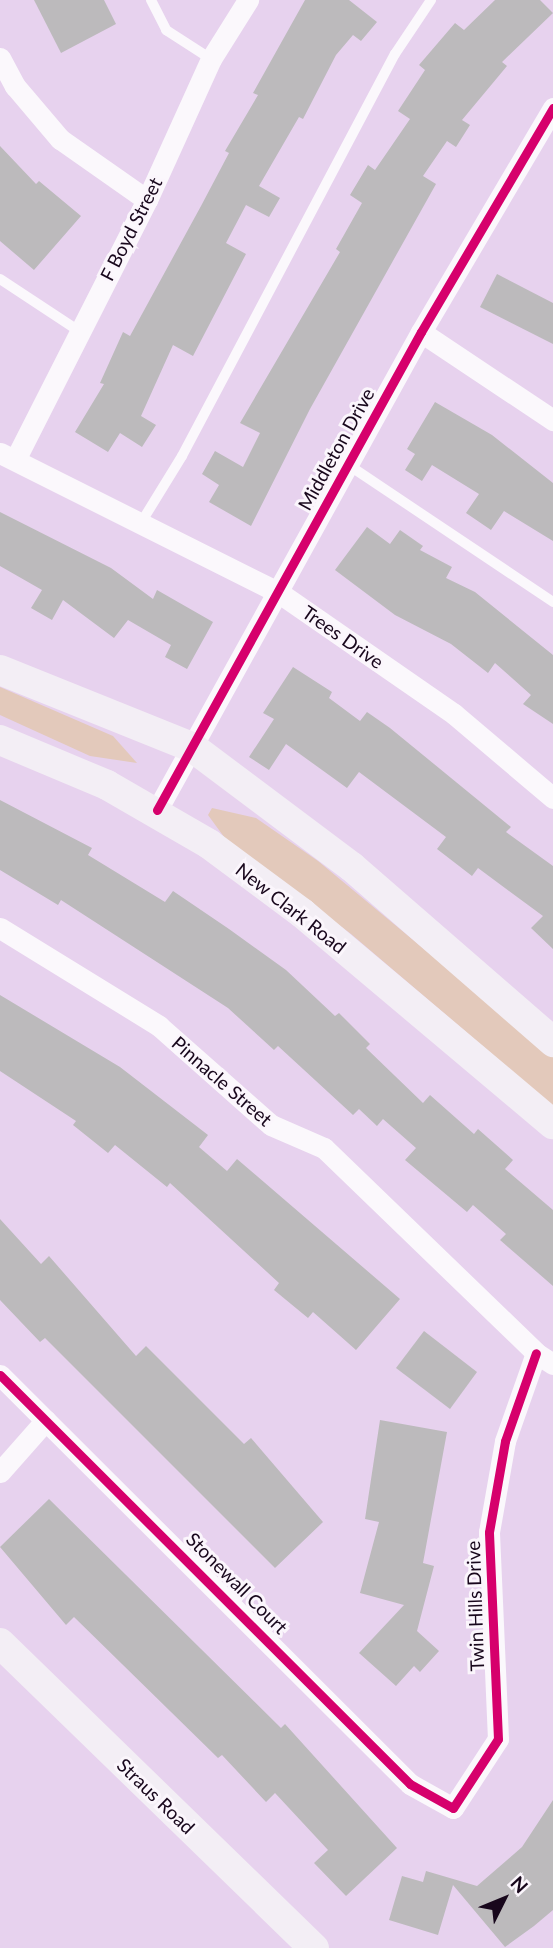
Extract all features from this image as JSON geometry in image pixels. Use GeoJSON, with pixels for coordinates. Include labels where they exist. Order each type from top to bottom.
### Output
{"type":"FeatureCollection","features":[{"type":"Feature","properties":{"kind":"main road"},"geometry":{"type":"LineString","coordinates":[[0,670],[192,747],[352,867],[553,1042]]}},
{"type":"Feature","properties":{"kind":"main road","name":"New Clark Road"},"geometry":{"type":"LineString","coordinates":[[0,740],[157,810],[302,913],[553,1124]]}},
{"type":"Feature","properties":{"kind":"main road","name":"Straus Road"},"geometry":{"type":"LineString","coordinates":[[0,1643],[314,1948]]}},
{"type":"Feature","properties":{"kind":"street","name":"F Boyd Street"},"geometry":{"type":"LineString","coordinates":[[8,456],[79,331],[147,200],[211,59],[248,0]]}},
{"type":"Feature","properties":{"kind":"street"},"geometry":{"type":"LineString","coordinates":[[0,58],[15,86],[60,139],[147,200]]}},
{"type":"Feature","properties":{"kind":"street","name":"Middleton Drive"},"geometry":{"type":"LineString","coordinates":[[157,810],[421,332],[553,108]]}},
{"type":"Feature","properties":{"kind":"street"},"geometry":{"type":"LineString","coordinates":[[421,332],[553,420]]}},
{"type":"Feature","properties":{"kind":"street","name":"Trees Drive"},"geometry":{"type":"LineString","coordinates":[[8,456],[139,526],[278,592],[454,714],[553,798]]}},
{"type":"Feature","properties":{"kind":"street","name":"Pinnacle Street"},"geometry":{"type":"LineString","coordinates":[[0,928],[159,1026],[271,1125],[324,1148],[544,1359]]}},
{"type":"Feature","properties":{"kind":"street","name":"Twin Hills Drive"},"geometry":{"type":"LineString","coordinates":[[453,1808],[498,1739],[489,1532],[505,1441],[544,1359]]}},
{"type":"Feature","properties":{"kind":"street","name":"Stonewall Court"},"geometry":{"type":"LineString","coordinates":[[0,1375],[410,1784],[453,1808]]}},
{"type":"Feature","properties":{"kind":"street"},"geometry":{"type":"LineString","coordinates":[[0,1472],[46,1420]]}},
{"type":"Feature","properties":{"kind":"lane"},"geometry":{"type":"LineString","coordinates":[[150,0],[166,30],[211,59]]}},
{"type":"Feature","properties":{"kind":"lane"},"geometry":{"type":"LineString","coordinates":[[139,526],[181,456],[395,54],[431,0]]}},
{"type":"Feature","properties":{"kind":"lane"},"geometry":{"type":"LineString","coordinates":[[0,279],[79,331]]}},
{"type":"Feature","properties":{"kind":"lane"},"geometry":{"type":"LineString","coordinates":[[347,464],[553,602]]}},
{"type":"Feature","properties":{"kind":"shaded area"},"geometry":{"type":"Polygon","coordinates":[[[0,687],[113,736],[137,763],[90,756],[0,715],[0,687]]]}},
{"type":"Feature","properties":{"kind":"shaded area"},"geometry":{"type":"Polygon","coordinates":[[[212,808],[256,818],[318,861],[553,1056],[553,1106],[351,934],[227,841],[208,815],[212,808]]]}},
{"type":"Feature","properties":{"kind":"building"},"geometry":{"type":"Polygon","coordinates":[[[34,0],[104,0],[116,24],[61,53],[34,0]]]}},
{"type":"Feature","properties":{"kind":"building"},"geometry":{"type":"Polygon","coordinates":[[[305,0],[349,0],[377,22],[361,41],[353,35],[336,55],[303,119],[299,117],[259,186],[280,198],[269,217],[246,205],[226,243],[246,254],[193,356],[173,345],[141,416],[156,425],[142,447],[120,433],[108,452],[75,432],[104,384],[100,383],[123,332],[130,336],[201,206],[229,153],[225,151],[258,95],[253,93],[305,0]]]}},
{"type":"Feature","properties":{"kind":"building"},"geometry":{"type":"Polygon","coordinates":[[[495,0],[540,0],[553,13],[502,62],[507,66],[462,120],[470,125],[456,147],[447,141],[423,176],[436,184],[310,409],[251,526],[209,502],[219,485],[202,474],[215,451],[243,467],[260,433],[240,423],[340,252],[336,249],[362,203],[350,195],[368,165],[375,170],[410,119],[398,111],[425,70],[419,65],[455,23],[464,30],[495,0]]]}},
{"type":"Feature","properties":{"kind":"building"},"geometry":{"type":"Polygon","coordinates":[[[0,146],[36,184],[39,181],[81,216],[34,270],[0,241],[0,146]]]}},
{"type":"Feature","properties":{"kind":"building"},"geometry":{"type":"Polygon","coordinates":[[[497,274],[553,303],[553,344],[480,307],[497,274]]]}},
{"type":"Feature","properties":{"kind":"building"},"geometry":{"type":"Polygon","coordinates":[[[435,402],[492,435],[553,483],[553,541],[504,511],[491,530],[466,513],[479,494],[432,465],[422,481],[405,470],[415,454],[407,449],[435,402]]]}},
{"type":"Feature","properties":{"kind":"building"},"geometry":{"type":"Polygon","coordinates":[[[0,512],[111,568],[153,599],[157,590],[213,622],[187,669],[165,657],[171,645],[128,620],[114,638],[63,600],[52,620],[31,608],[42,590],[0,566],[0,512]]]}},
{"type":"Feature","properties":{"kind":"building"},"geometry":{"type":"Polygon","coordinates":[[[367,527],[390,544],[400,530],[423,546],[420,550],[452,567],[446,578],[475,592],[553,655],[553,724],[523,704],[531,695],[495,663],[488,673],[451,644],[395,615],[335,570],[367,527]]]}},
{"type":"Feature","properties":{"kind":"building"},"geometry":{"type":"Polygon","coordinates":[[[293,667],[332,692],[329,698],[360,721],[367,712],[390,728],[511,827],[506,832],[553,866],[553,949],[531,928],[543,916],[478,868],[472,876],[437,849],[446,837],[359,772],[347,788],[286,744],[269,770],[249,757],[274,719],[263,713],[293,667]]]}},
{"type":"Feature","properties":{"kind":"building"},"geometry":{"type":"Polygon","coordinates":[[[0,800],[92,848],[88,855],[165,902],[173,891],[229,929],[286,970],[335,1016],[339,1013],[370,1044],[366,1048],[423,1103],[430,1095],[474,1134],[478,1129],[513,1160],[505,1169],[553,1210],[553,1286],[500,1240],[506,1234],[473,1205],[467,1212],[405,1160],[416,1148],[383,1119],[377,1126],[359,1109],[353,1115],[278,1046],[274,1050],[228,1008],[61,900],[58,905],[0,870],[0,800]]]}},
{"type":"Feature","properties":{"kind":"building"},"geometry":{"type":"Polygon","coordinates":[[[0,995],[120,1067],[208,1135],[199,1147],[227,1171],[237,1159],[400,1299],[356,1350],[313,1312],[308,1318],[274,1290],[279,1283],[170,1183],[167,1187],[115,1145],[108,1153],[73,1125],[76,1121],[0,1071],[0,995]]]}},
{"type":"Feature","properties":{"kind":"building"},"geometry":{"type":"Polygon","coordinates":[[[0,1219],[41,1264],[49,1256],[136,1356],[146,1346],[244,1444],[251,1438],[323,1522],[275,1568],[45,1338],[40,1342],[0,1300],[0,1219]]]}},
{"type":"Feature","properties":{"kind":"building"},"geometry":{"type":"Polygon","coordinates":[[[424,1331],[477,1372],[450,1409],[396,1368],[424,1331]]]}},
{"type":"Feature","properties":{"kind":"building"},"geometry":{"type":"Polygon","coordinates":[[[380,1420],[447,1432],[423,1563],[434,1566],[417,1631],[439,1651],[420,1672],[414,1666],[396,1686],[359,1653],[404,1605],[360,1593],[379,1522],[365,1519],[380,1420]]]}},
{"type":"Feature","properties":{"kind":"building"},"geometry":{"type":"Polygon","coordinates":[[[49,1499],[281,1728],[285,1724],[397,1848],[346,1896],[314,1863],[328,1850],[275,1793],[266,1802],[222,1755],[218,1758],[74,1617],[66,1625],[0,1547],[49,1499]]]}},
{"type":"Feature","properties":{"kind":"building"},"geometry":{"type":"Polygon","coordinates":[[[553,1800],[553,1910],[534,1926],[505,1947],[453,1885],[438,1935],[389,1920],[402,1876],[423,1882],[426,1871],[477,1886],[522,1847],[553,1800]]]}},
{"type":"Feature","properties":{"kind":"cycle path"},"geometry":{"type":"LineString","coordinates":[[157,810],[421,332],[553,108]]}},
{"type":"Feature","properties":{"kind":"cycle path"},"geometry":{"type":"LineString","coordinates":[[0,1375],[410,1784],[453,1808],[498,1739],[489,1532],[505,1441],[536,1353]]}}]}
